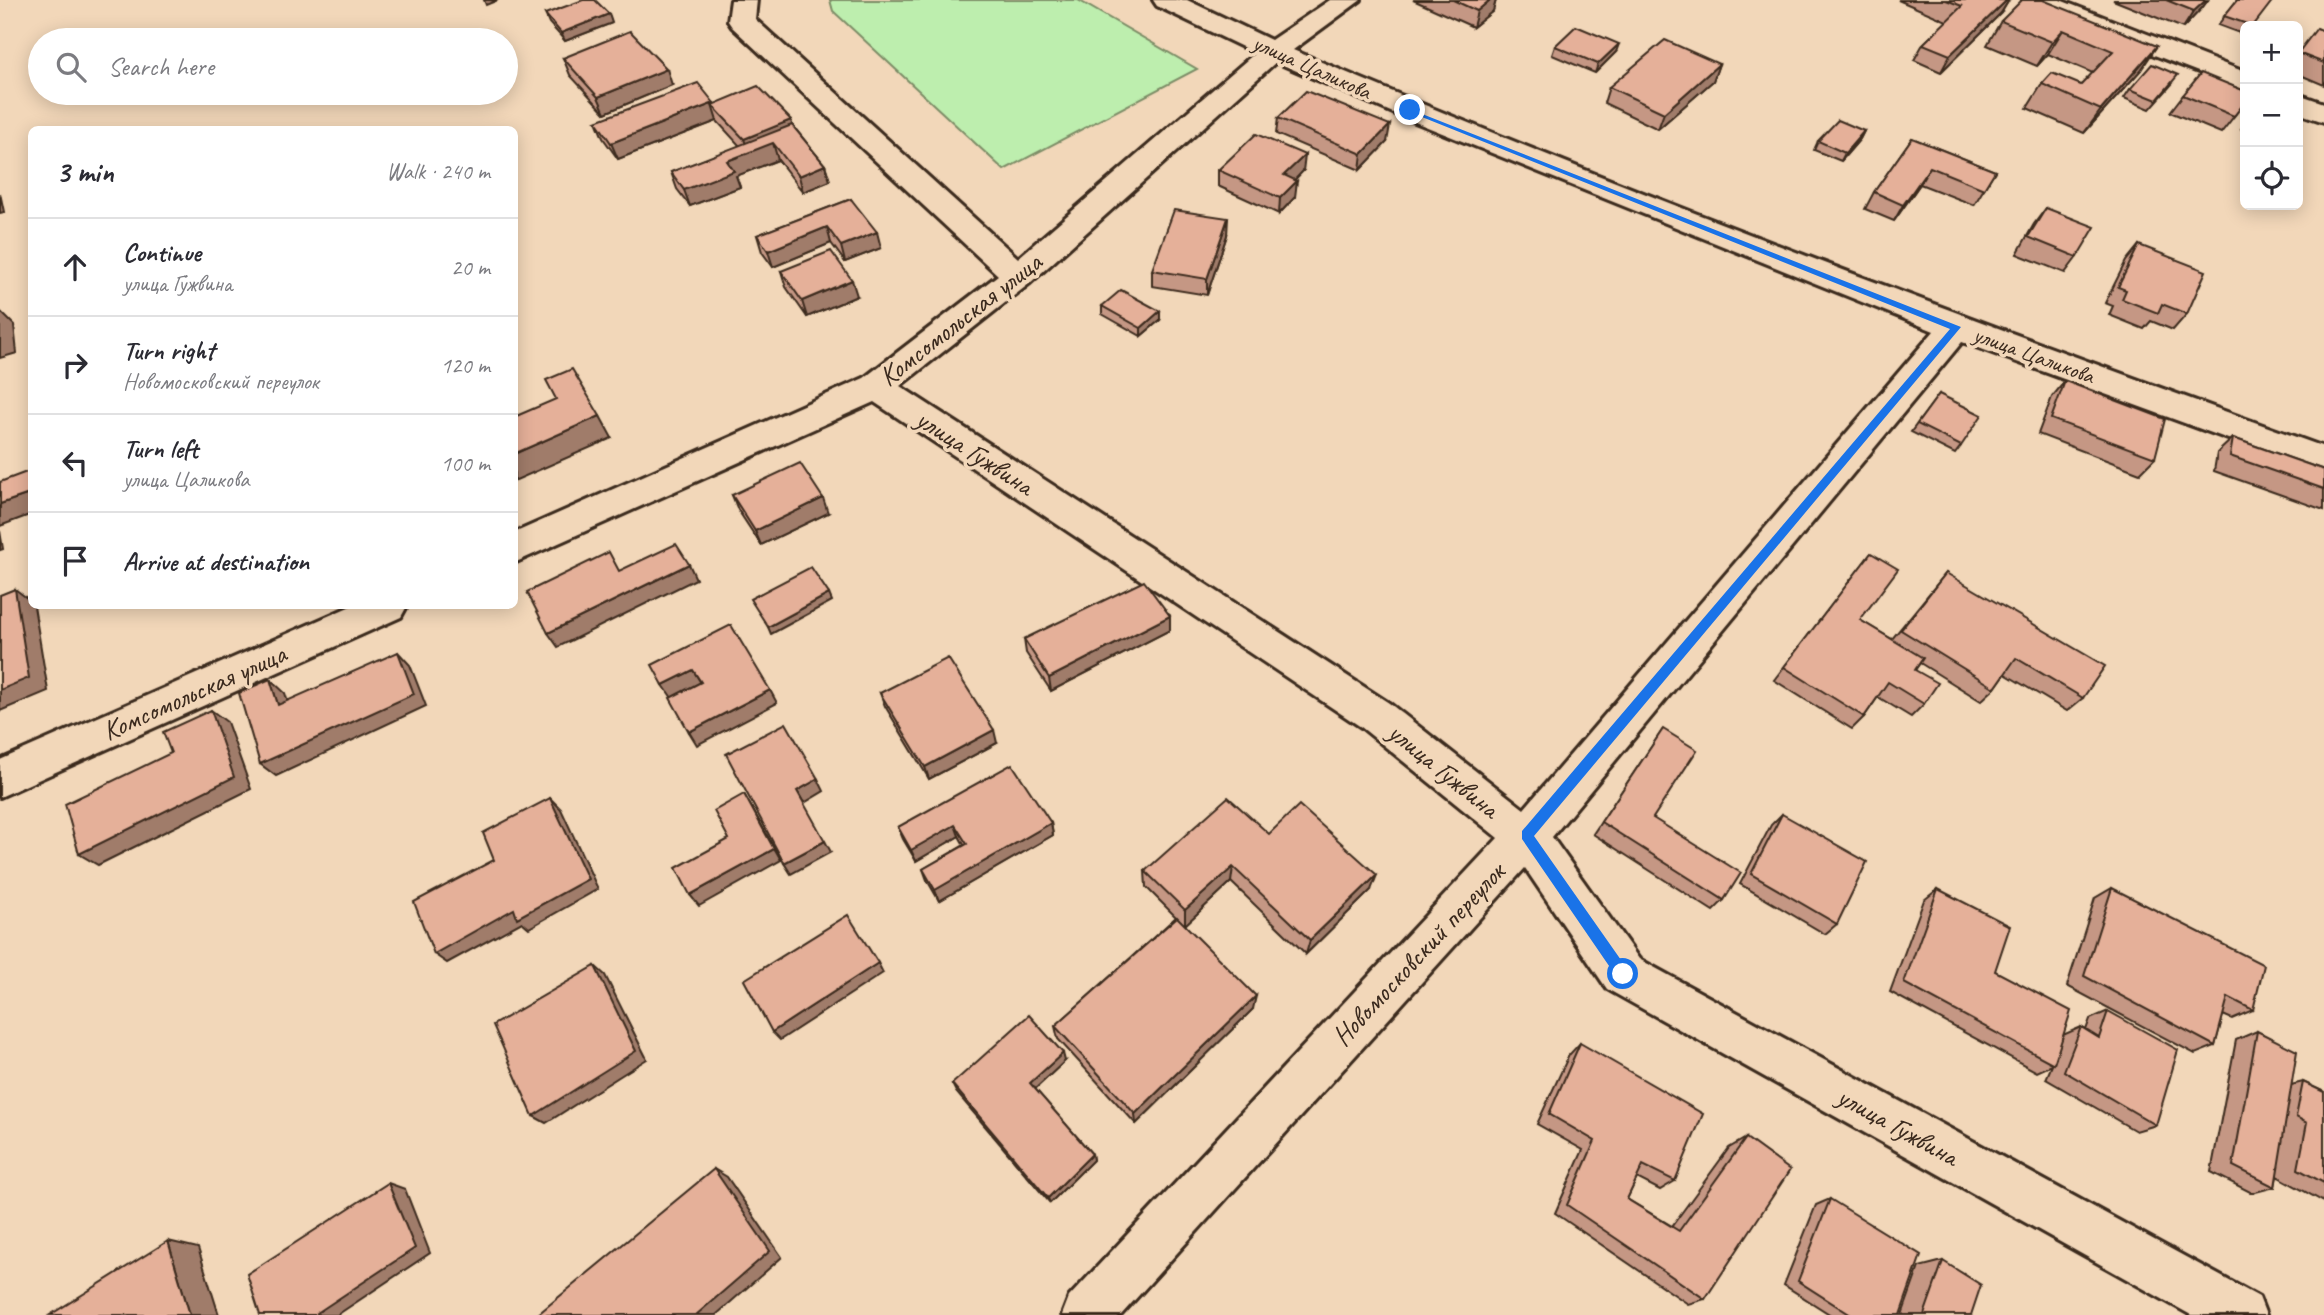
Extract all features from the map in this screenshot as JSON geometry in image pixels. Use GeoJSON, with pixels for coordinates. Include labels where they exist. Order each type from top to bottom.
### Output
{"type":"FeatureCollection","features":[{"type":"Feature","properties":{"kind":"street"},"geometry":{"type":"LineString","coordinates":[[744,0],[740,21],[1018,276]]}},
{"type":"Feature","properties":{"kind":"street","name":"улица Цаликова"},"geometry":{"type":"LineString","coordinates":[[1166,0],[1273,51],[1410,110],[1956,327],[2324,461]]}},
{"type":"Feature","properties":{"kind":"street","name":"Комсомольская улица"},"geometry":{"type":"LineString","coordinates":[[518,547],[876,387],[1018,276],[1273,51],[1348,0]]}},
{"type":"Feature","properties":{"kind":"street"},"geometry":{"type":"LineString","coordinates":[[2036,0],[2240,80]]}},
{"type":"Feature","properties":{"kind":"street"},"geometry":{"type":"LineString","coordinates":[[2303,105],[2324,113]]}},
{"type":"Feature","properties":{"kind":"street","name":"Новомосковский переулок"},"geometry":{"type":"LineString","coordinates":[[1087,1315],[1527,835],[1956,327]]}},
{"type":"Feature","properties":{"kind":"street","name":"улица Гужвина"},"geometry":{"type":"LineString","coordinates":[[876,387],[1376,715],[1527,835],[1623,974],[2241,1315]]}},
{"type":"Feature","properties":{"kind":"street","name":"Комсомольская улица"},"geometry":{"type":"LineString","coordinates":[[0,779],[381,609]]}},
{"type":"Feature","properties":{"kind":"green space"},"geometry":{"type":"Polygon","coordinates":[[[830,0],[1078,0],[1197,69],[1004,170],[833,11],[830,0]]]}},
{"type":"Feature","properties":{"kind":"building"},"geometry":{"type":"Polygon","coordinates":[[[583,0],[595,0],[609,14],[561,33],[545,14],[583,0]]]}},
{"type":"Feature","properties":{"kind":"building"},"geometry":{"type":"Polygon","coordinates":[[[1453,0],[1490,0],[1477,11],[1453,0]]]}},
{"type":"Feature","properties":{"kind":"building"},"geometry":{"type":"Polygon","coordinates":[[[1946,0],[2007,0],[1950,55],[1923,44],[1962,6],[1946,0]]]}},
{"type":"Feature","properties":{"kind":"building"},"geometry":{"type":"Polygon","coordinates":[[[2022,0],[2043,0],[2157,46],[2101,110],[2042,84],[2052,73],[2081,85],[2113,51],[2063,30],[2052,42],[2001,21],[2022,0]]]}},
{"type":"Feature","properties":{"kind":"building"},"geometry":{"type":"Polygon","coordinates":[[[2166,0],[2206,0],[2194,11],[2166,0]]]}},
{"type":"Feature","properties":{"kind":"building"},"geometry":{"type":"Polygon","coordinates":[[[2237,0],[2273,0],[2257,21],[2240,22],[2224,16],[2237,0]]]}},
{"type":"Feature","properties":{"kind":"building"},"geometry":{"type":"Polygon","coordinates":[[[1576,26],[1619,44],[1598,64],[1555,46],[1576,26]]]}},
{"type":"Feature","properties":{"kind":"building"},"geometry":{"type":"Polygon","coordinates":[[[2317,28],[2324,31],[2324,63],[2303,55],[2303,46],[2317,28]]]}},
{"type":"Feature","properties":{"kind":"building"},"geometry":{"type":"Polygon","coordinates":[[[630,31],[667,69],[598,97],[563,58],[630,31]]]}},
{"type":"Feature","properties":{"kind":"building"},"geometry":{"type":"Polygon","coordinates":[[[1665,40],[1719,64],[1664,113],[1609,87],[1665,40]]]}},
{"type":"Feature","properties":{"kind":"building"},"geometry":{"type":"Polygon","coordinates":[[[2152,64],[2178,75],[2157,100],[2130,89],[2152,64]]]}},
{"type":"Feature","properties":{"kind":"building"},"geometry":{"type":"Polygon","coordinates":[[[2201,73],[2240,89],[2240,108],[2234,116],[2183,95],[2201,73]]]}},
{"type":"Feature","properties":{"kind":"building"},"geometry":{"type":"Polygon","coordinates":[[[698,83],[714,103],[611,143],[596,121],[698,83]]]}},
{"type":"Feature","properties":{"kind":"building"},"geometry":{"type":"Polygon","coordinates":[[[758,86],[791,120],[744,139],[712,105],[758,86]]]}},
{"type":"Feature","properties":{"kind":"building"},"geometry":{"type":"Polygon","coordinates":[[[1306,91],[1390,125],[1362,154],[1278,118],[1306,91]]]}},
{"type":"Feature","properties":{"kind":"building"},"geometry":{"type":"Polygon","coordinates":[[[1838,120],[1864,131],[1845,153],[1818,141],[1838,120]]]}},
{"type":"Feature","properties":{"kind":"building"},"geometry":{"type":"Polygon","coordinates":[[[792,125],[825,165],[799,176],[773,143],[727,161],[734,171],[684,190],[671,172],[792,125]]]}},
{"type":"Feature","properties":{"kind":"building"},"geometry":{"type":"Polygon","coordinates":[[[1256,134],[1305,155],[1284,175],[1297,181],[1280,198],[1218,170],[1256,134]]]}},
{"type":"Feature","properties":{"kind":"building"},"geometry":{"type":"Polygon","coordinates":[[[1912,138],[1995,171],[1984,189],[1930,167],[1903,205],[1874,192],[1912,138]]]}},
{"type":"Feature","properties":{"kind":"building"},"geometry":{"type":"Polygon","coordinates":[[[851,199],[877,232],[841,246],[827,227],[768,251],[757,235],[851,199]]]}},
{"type":"Feature","properties":{"kind":"building"},"geometry":{"type":"Polygon","coordinates":[[[2046,208],[2095,227],[2077,257],[2028,237],[2046,208]]]}},
{"type":"Feature","properties":{"kind":"building"},"geometry":{"type":"Polygon","coordinates":[[[1174,210],[1228,218],[1207,279],[1152,270],[1174,210]]]}},
{"type":"Feature","properties":{"kind":"building"},"geometry":{"type":"Polygon","coordinates":[[[2139,245],[2206,271],[2187,314],[2162,304],[2158,313],[2122,299],[2126,290],[2118,287],[2139,245]]]}},
{"type":"Feature","properties":{"kind":"building"},"geometry":{"type":"Polygon","coordinates":[[[831,251],[852,280],[802,301],[781,271],[831,251]]]}},
{"type":"Feature","properties":{"kind":"building"},"geometry":{"type":"Polygon","coordinates":[[[1121,290],[1160,311],[1141,328],[1102,306],[1121,290]]]}},
{"type":"Feature","properties":{"kind":"building"},"geometry":{"type":"Polygon","coordinates":[[[572,369],[600,416],[518,452],[518,415],[556,399],[546,380],[572,369]]]}},
{"type":"Feature","properties":{"kind":"building"},"geometry":{"type":"Polygon","coordinates":[[[2065,381],[2165,419],[2155,458],[2051,419],[2065,381]]]}},
{"type":"Feature","properties":{"kind":"building"},"geometry":{"type":"Polygon","coordinates":[[[1939,394],[1982,415],[1961,446],[1917,424],[1939,394]]]}},
{"type":"Feature","properties":{"kind":"building"},"geometry":{"type":"Polygon","coordinates":[[[2233,438],[2324,470],[2324,489],[2230,456],[2233,438]]]}},
{"type":"Feature","properties":{"kind":"building"},"geometry":{"type":"Polygon","coordinates":[[[800,463],[823,498],[755,531],[732,495],[800,463]]]}},
{"type":"Feature","properties":{"kind":"building"},"geometry":{"type":"Polygon","coordinates":[[[28,472],[28,494],[0,504],[0,482],[28,472]]]}},
{"type":"Feature","properties":{"kind":"building"},"geometry":{"type":"Polygon","coordinates":[[[676,544],[689,564],[548,633],[527,592],[609,552],[619,571],[676,544]]]}},
{"type":"Feature","properties":{"kind":"building"},"geometry":{"type":"Polygon","coordinates":[[[1871,553],[1898,569],[1860,620],[1923,658],[1915,670],[1938,683],[1924,704],[1888,682],[1864,717],[1784,667],[1871,553]]]}},
{"type":"Feature","properties":{"kind":"building"},"geometry":{"type":"Polygon","coordinates":[[[811,567],[829,594],[768,627],[750,599],[811,567]]]}},
{"type":"Feature","properties":{"kind":"building"},"geometry":{"type":"Polygon","coordinates":[[[1946,573],[2105,666],[2083,698],[2016,658],[1995,688],[1901,630],[1946,573]]]}},
{"type":"Feature","properties":{"kind":"building"},"geometry":{"type":"Polygon","coordinates":[[[1144,581],[1170,616],[1049,678],[1024,639],[1144,581]]]}},
{"type":"Feature","properties":{"kind":"building"},"geometry":{"type":"Polygon","coordinates":[[[15,589],[29,678],[0,690],[0,595],[15,589]]]}},
{"type":"Feature","properties":{"kind":"building"},"geometry":{"type":"Polygon","coordinates":[[[731,625],[770,690],[689,732],[670,698],[701,682],[693,670],[663,685],[652,665],[731,625]]]}},
{"type":"Feature","properties":{"kind":"building"},"geometry":{"type":"Polygon","coordinates":[[[398,652],[414,694],[260,764],[239,693],[270,679],[278,705],[398,652]]]}},
{"type":"Feature","properties":{"kind":"building"},"geometry":{"type":"Polygon","coordinates":[[[948,658],[994,730],[925,767],[880,693],[948,658]]]}},
{"type":"Feature","properties":{"kind":"building"},"geometry":{"type":"Polygon","coordinates":[[[211,710],[234,777],[79,854],[65,804],[171,753],[163,732],[211,710]]]}},
{"type":"Feature","properties":{"kind":"building"},"geometry":{"type":"Polygon","coordinates":[[[786,723],[818,779],[797,791],[825,841],[784,863],[726,754],[786,723]]]}},
{"type":"Feature","properties":{"kind":"building"},"geometry":{"type":"Polygon","coordinates":[[[1663,729],[1697,750],[1653,818],[1741,873],[1724,900],[1601,822],[1663,729]]]}},
{"type":"Feature","properties":{"kind":"building"},"geometry":{"type":"Polygon","coordinates":[[[1012,764],[1051,823],[935,890],[923,869],[967,844],[955,825],[911,850],[898,827],[1012,764]]]}},
{"type":"Feature","properties":{"kind":"building"},"geometry":{"type":"Polygon","coordinates":[[[744,794],[774,849],[690,895],[676,868],[729,839],[714,811],[744,794]]]}},
{"type":"Feature","properties":{"kind":"building"},"geometry":{"type":"Polygon","coordinates":[[[1228,797],[1269,834],[1299,805],[1377,875],[1310,940],[1233,867],[1185,910],[1145,871],[1228,797]]]}},
{"type":"Feature","properties":{"kind":"building"},"geometry":{"type":"Polygon","coordinates":[[[550,798],[588,879],[517,918],[514,909],[434,954],[414,902],[494,860],[483,833],[550,798]]]}},
{"type":"Feature","properties":{"kind":"building"},"geometry":{"type":"Polygon","coordinates":[[[1782,814],[1867,862],[1837,924],[1751,874],[1782,814]]]}},
{"type":"Feature","properties":{"kind":"building"},"geometry":{"type":"Polygon","coordinates":[[[2112,888],[2264,965],[2253,1010],[2228,997],[2215,1046],[2084,976],[2112,888]]]}},
{"type":"Feature","properties":{"kind":"building"},"geometry":{"type":"Polygon","coordinates":[[[1938,889],[2010,926],[1995,971],[2071,1011],[2054,1064],[1904,983],[1938,889]]]}},
{"type":"Feature","properties":{"kind":"building"},"geometry":{"type":"Polygon","coordinates":[[[848,915],[878,963],[772,1032],[744,980],[848,915]]]}},
{"type":"Feature","properties":{"kind":"building"},"geometry":{"type":"Polygon","coordinates":[[[1177,917],[1256,996],[1135,1114],[1055,1026],[1177,917]]]}},
{"type":"Feature","properties":{"kind":"building"},"geometry":{"type":"Polygon","coordinates":[[[595,966],[636,1051],[533,1116],[493,1025],[595,966]]]}},
{"type":"Feature","properties":{"kind":"building"},"geometry":{"type":"Polygon","coordinates":[[[2108,1011],[2178,1050],[2156,1125],[2064,1071],[2081,1027],[2099,1038],[2108,1011]]]}},
{"type":"Feature","properties":{"kind":"building"},"geometry":{"type":"Polygon","coordinates":[[[1029,1015],[1063,1053],[1030,1083],[1092,1154],[1048,1198],[952,1084],[1029,1015]]]}},
{"type":"Feature","properties":{"kind":"building"},"geometry":{"type":"Polygon","coordinates":[[[2257,1031],[2297,1051],[2275,1187],[2233,1166],[2257,1031]]]}},
{"type":"Feature","properties":{"kind":"building"},"geometry":{"type":"Polygon","coordinates":[[[1580,1043],[1703,1114],[1675,1181],[1643,1165],[1627,1199],[1679,1231],[1746,1138],[1790,1170],[1705,1299],[1567,1205],[1595,1141],[1549,1114],[1580,1043]]]}},
{"type":"Feature","properties":{"kind":"building"},"geometry":{"type":"Polygon","coordinates":[[[2303,1082],[2324,1092],[2324,1183],[2298,1169],[2307,1123],[2296,1117],[2303,1082]]]}},
{"type":"Feature","properties":{"kind":"building"},"geometry":{"type":"Polygon","coordinates":[[[714,1169],[770,1251],[696,1315],[537,1315],[714,1169]]]}},
{"type":"Feature","properties":{"kind":"building"},"geometry":{"type":"Polygon","coordinates":[[[388,1183],[415,1248],[317,1313],[318,1315],[260,1315],[247,1274],[388,1183]]]}},
{"type":"Feature","properties":{"kind":"building"},"geometry":{"type":"Polygon","coordinates":[[[1830,1199],[1921,1255],[1900,1315],[1851,1315],[1798,1281],[1830,1199]]]}},
{"type":"Feature","properties":{"kind":"building"},"geometry":{"type":"Polygon","coordinates":[[[168,1241],[190,1315],[50,1315],[168,1241]]]}},
{"type":"Feature","properties":{"kind":"building"},"geometry":{"type":"Polygon","coordinates":[[[1943,1261],[1981,1285],[1971,1315],[1924,1315],[1943,1261]]]}},
{"type":"Feature","properties":{"kind":"route"},"geometry":{"type":"LineString","coordinates":[[1410,110],[1956,327],[1527,835],[1623,974]]}}]}
